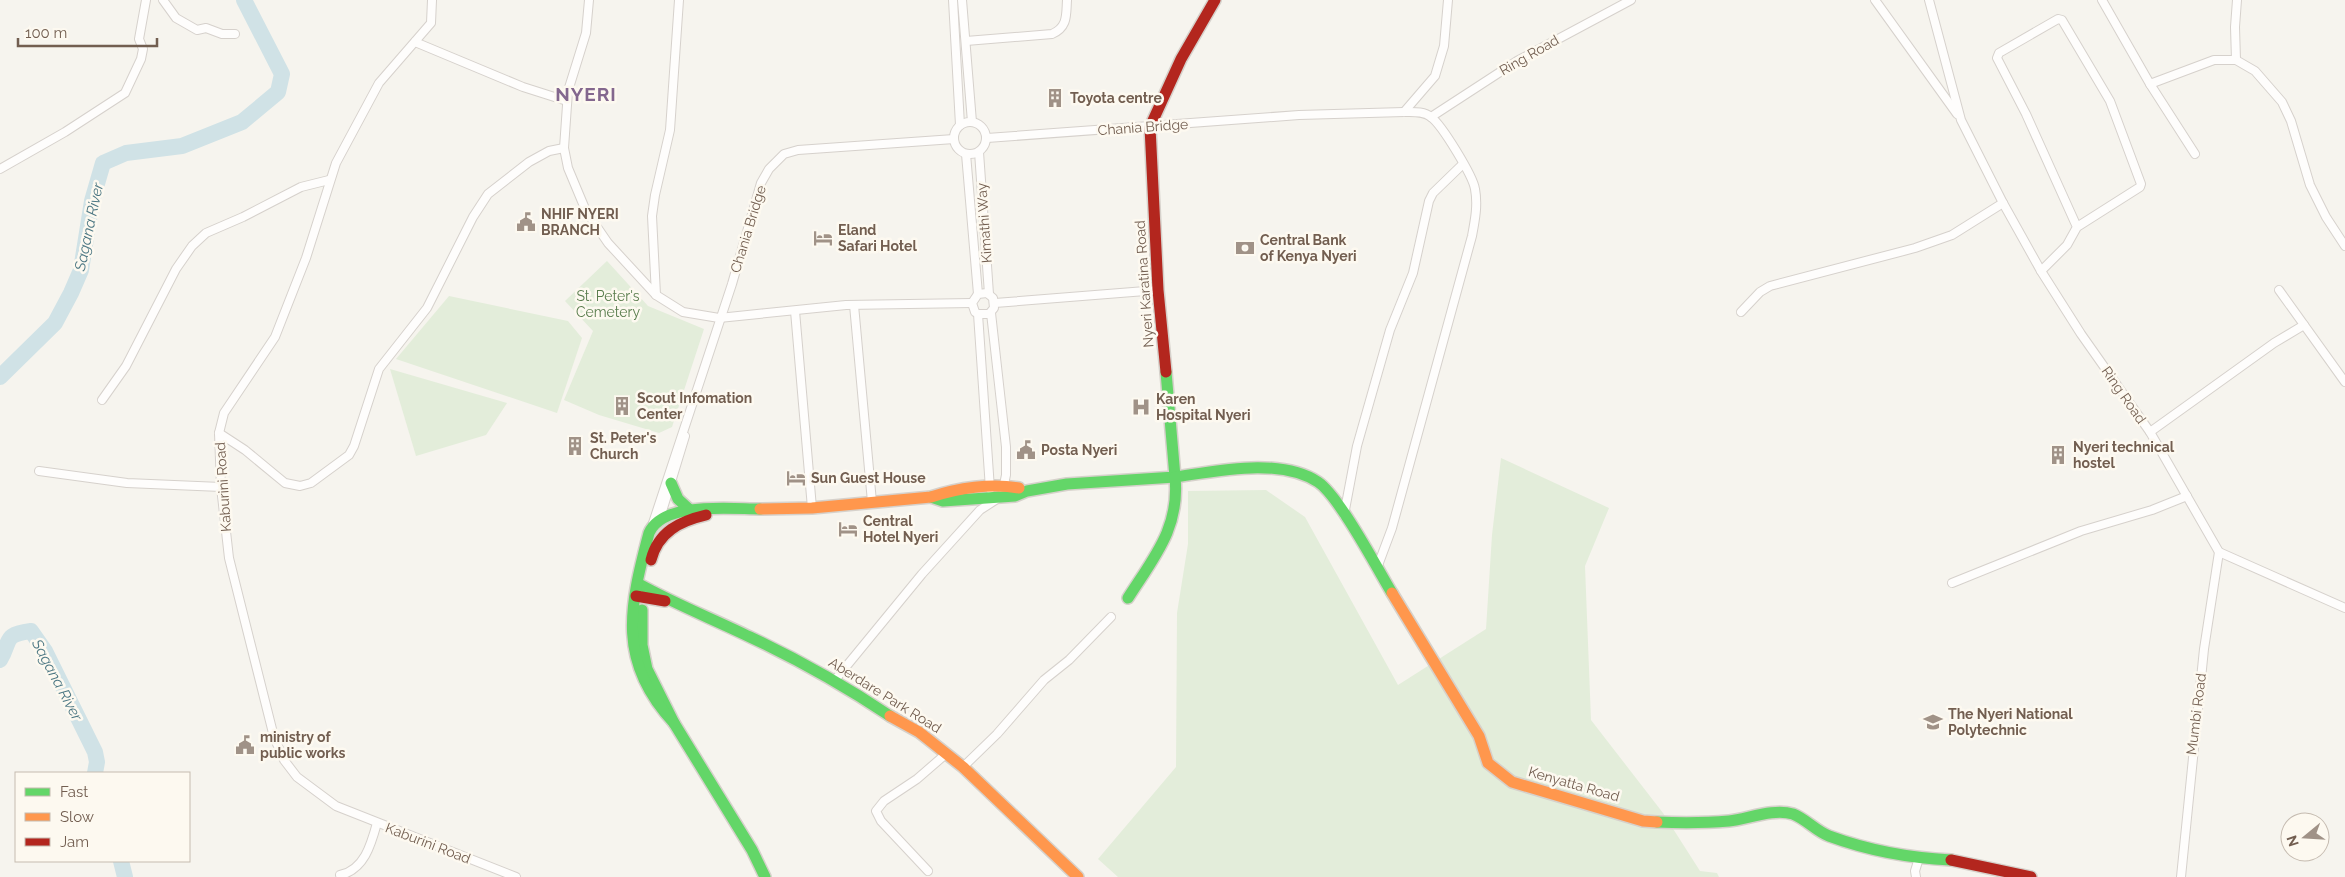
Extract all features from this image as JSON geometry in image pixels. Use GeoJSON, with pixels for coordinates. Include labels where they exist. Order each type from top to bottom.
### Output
{"type":"FeatureCollection","features":[{"type":"Feature","properties":{"kind":"main road","name":"Nyeri Karatina Road"},"geometry":{"type":"LineString","coordinates":[[1128,598],[1170,526],[1177,496],[1158,290],[1150,127],[1181,59],[1215,0]]}},
{"type":"Feature","properties":{"kind":"main road","name":"Kenyatta Road"},"geometry":{"type":"LineString","coordinates":[[1175,476],[1267,468],[1296,473],[1319,483],[1334,499],[1421,636],[1479,736],[1488,763],[1512,782],[1643,821],[1695,824],[1732,821],[1767,814],[1792,814],[1827,834],[1919,858],[1956,860],[2031,877]]}},
{"type":"Feature","properties":{"kind":"main road"},"geometry":{"type":"LineString","coordinates":[[765,877],[752,850],[674,723],[643,657],[641,592],[656,523],[676,512],[690,510],[812,508],[931,497],[943,501],[995,493],[1016,496],[1024,491],[1071,485],[1175,476]]}},
{"type":"Feature","properties":{"kind":"main road"},"geometry":{"type":"LineString","coordinates":[[671,483],[678,498],[690,510]]}},
{"type":"Feature","properties":{"kind":"main road"},"geometry":{"type":"LineString","coordinates":[[641,592],[653,549],[678,523],[728,510]]}},
{"type":"Feature","properties":{"kind":"main road","name":"Aberdare Park Road"},"geometry":{"type":"LineString","coordinates":[[641,592],[749,636],[835,680],[894,719],[919,732],[963,766],[1078,877]]}},
{"type":"Feature","properties":{"kind":"street"},"geometry":{"type":"LineString","coordinates":[[0,169],[65,132],[125,93],[141,59],[143,49],[138,39],[146,0]]}},
{"type":"Feature","properties":{"kind":"street"},"geometry":{"type":"LineString","coordinates":[[163,0],[176,18],[197,30],[206,28],[222,34],[235,34]]}},
{"type":"Feature","properties":{"kind":"street","name":"Kaburini Road"},"geometry":{"type":"LineString","coordinates":[[432,0],[431,23],[379,83],[362,111],[329,180],[306,258],[275,337],[224,413],[219,434],[221,487],[228,558],[274,737],[284,760],[297,777],[336,806],[377,824],[516,877]]}},
{"type":"Feature","properties":{"kind":"street"},"geometry":{"type":"LineString","coordinates":[[589,0],[586,33],[568,91],[564,148],[568,168],[586,211],[608,243],[656,295],[683,312],[719,318],[854,305],[972,303]]}},
{"type":"Feature","properties":{"kind":"street"},"geometry":{"type":"LineString","coordinates":[[656,295],[652,216],[670,130],[679,0]]}},
{"type":"Feature","properties":{"kind":"street"},"geometry":{"type":"LineString","coordinates":[[954,0],[960,125],[955,132],[954,139],[958,148],[966,154],[979,152],[985,146],[987,138],[981,125],[972,122],[960,125]]}},
{"type":"Feature","properties":{"kind":"street"},"geometry":{"type":"LineString","coordinates":[[962,0],[972,122]]}},
{"type":"Feature","properties":{"kind":"street"},"geometry":{"type":"LineString","coordinates":[[966,41],[1052,34],[1061,30],[1066,23],[1067,0]]}},
{"type":"Feature","properties":{"kind":"street"},"geometry":{"type":"LineString","coordinates":[[1404,112],[1435,76],[1444,46],[1448,0]]}},
{"type":"Feature","properties":{"kind":"street","name":"Ring Road"},"geometry":{"type":"LineString","coordinates":[[1431,116],[1517,60],[1630,0]]}},
{"type":"Feature","properties":{"kind":"street","name":"Ring Road"},"geometry":{"type":"LineString","coordinates":[[1875,0],[1961,120],[2003,203],[2041,271],[2081,334],[2150,432],[2219,552]]}},
{"type":"Feature","properties":{"kind":"street","name":"Ring Road"},"geometry":{"type":"LineString","coordinates":[[1929,0],[1961,120]]}},
{"type":"Feature","properties":{"kind":"street"},"geometry":{"type":"LineString","coordinates":[[2102,0],[2150,84],[2195,154]]}},
{"type":"Feature","properties":{"kind":"street"},"geometry":{"type":"LineString","coordinates":[[2236,60],[2235,27],[2237,0]]}},
{"type":"Feature","properties":{"kind":"street"},"geometry":{"type":"LineString","coordinates":[[2041,271],[2067,245],[2076,227],[2140,187],[2141,181],[2106,94],[2079,45],[2062,20],[2058,18],[1999,53],[1997,58],[2030,122],[2076,227]]}},
{"type":"Feature","properties":{"kind":"street"},"geometry":{"type":"LineString","coordinates":[[415,42],[522,87],[567,101]]}},
{"type":"Feature","properties":{"kind":"street"},"geometry":{"type":"LineString","coordinates":[[2150,84],[2214,60],[2236,60],[2255,71],[2282,102],[2291,121],[2310,185],[2326,217],[2345,246]]}},
{"type":"Feature","properties":{"kind":"street","name":"Chania Bridge"},"geometry":{"type":"LineString","coordinates":[[987,138],[1299,115],[1419,112],[1431,116]]}},
{"type":"Feature","properties":{"kind":"street"},"geometry":{"type":"LineString","coordinates":[[1377,568],[1392,528],[1472,236],[1477,206],[1475,187],[1448,138],[1431,116]]}},
{"type":"Feature","properties":{"kind":"street","name":"Chania Bridge"},"geometry":{"type":"LineString","coordinates":[[656,523],[671,483],[688,417],[719,318],[732,284],[752,206],[769,169],[784,154],[798,150],[954,139]]}},
{"type":"Feature","properties":{"kind":"street"},"geometry":{"type":"LineString","coordinates":[[219,434],[245,450],[285,482],[293,486],[311,483],[340,462],[354,446],[379,369],[427,308],[473,217],[488,194],[529,162],[549,152],[564,148]]}},
{"type":"Feature","properties":{"kind":"street","name":"Kimathi Way"},"geometry":{"type":"LineString","coordinates":[[979,152],[990,294]]}},
{"type":"Feature","properties":{"kind":"street","name":"Kimathi Way"},"geometry":{"type":"LineString","coordinates":[[966,154],[978,294]]}},
{"type":"Feature","properties":{"kind":"street"},"geometry":{"type":"LineString","coordinates":[[1344,515],[1357,446],[1390,330],[1413,273],[1429,201],[1432,193],[1463,164]]}},
{"type":"Feature","properties":{"kind":"street"},"geometry":{"type":"LineString","coordinates":[[102,400],[126,366],[176,269],[192,246],[206,233],[243,217],[301,187],[329,180]]}},
{"type":"Feature","properties":{"kind":"street"},"geometry":{"type":"LineString","coordinates":[[1741,312],[1760,292],[1770,286],[1915,248],[1952,234],[2003,203]]}},
{"type":"Feature","properties":{"kind":"street"},"geometry":{"type":"LineString","coordinates":[[995,303],[1158,290]]}},
{"type":"Feature","properties":{"kind":"street"},"geometry":{"type":"LineString","coordinates":[[2279,290],[2345,382]]}},
{"type":"Feature","properties":{"kind":"street"},"geometry":{"type":"LineString","coordinates":[[972,303],[978,294],[990,294],[995,303]]}},
{"type":"Feature","properties":{"kind":"street"},"geometry":{"type":"LineString","coordinates":[[972,303],[975,312],[978,314],[985,316],[991,313]]}},
{"type":"Feature","properties":{"kind":"street"},"geometry":{"type":"LineString","coordinates":[[835,680],[922,574],[995,493],[1006,447],[991,313],[995,303]]}},
{"type":"Feature","properties":{"kind":"street"},"geometry":{"type":"LineString","coordinates":[[854,305],[872,502]]}},
{"type":"Feature","properties":{"kind":"street"},"geometry":{"type":"LineString","coordinates":[[795,311],[812,508]]}},
{"type":"Feature","properties":{"kind":"street"},"geometry":{"type":"LineString","coordinates":[[978,314],[995,493]]}},
{"type":"Feature","properties":{"kind":"street"},"geometry":{"type":"LineString","coordinates":[[2150,432],[2274,343],[2304,325]]}},
{"type":"Feature","properties":{"kind":"street","name":"Chania Bridge"},"geometry":{"type":"LineString","coordinates":[[653,549],[656,523],[677,444],[688,417]]}},
{"type":"Feature","properties":{"kind":"street"},"geometry":{"type":"LineString","coordinates":[[39,471],[127,483],[221,487]]}},
{"type":"Feature","properties":{"kind":"street"},"geometry":{"type":"LineString","coordinates":[[1952,583],[2081,531],[2152,510],[2187,496]]}},
{"type":"Feature","properties":{"kind":"street"},"geometry":{"type":"LineString","coordinates":[[2219,552],[2345,608]]}},
{"type":"Feature","properties":{"kind":"street","name":"Mumbi Road"},"geometry":{"type":"LineString","coordinates":[[2180,877],[2203,659],[2219,552]]}},
{"type":"Feature","properties":{"kind":"street"},"geometry":{"type":"LineString","coordinates":[[963,766],[997,734],[1044,680],[1069,660],[1111,618]]}},
{"type":"Feature","properties":{"kind":"street"},"geometry":{"type":"LineString","coordinates":[[928,872],[881,821],[876,810],[884,801],[917,779],[947,753]]}},
{"type":"Feature","properties":{"kind":"street"},"geometry":{"type":"LineString","coordinates":[[340,876],[349,873],[360,865],[373,839],[377,824]]}},
{"type":"Feature","properties":{"kind":"street"},"geometry":{"type":"LineString","coordinates":[[1916,877],[1915,871],[1919,858]]}},
{"type":"Feature","properties":{"kind":"green space","name":"St. Peter's Cemetery"},"geometry":{"type":"Polygon","coordinates":[[[607,261],[648,306],[704,329],[672,427],[659,433],[599,415],[564,400],[593,331],[565,301],[607,261]]]}},
{"type":"Feature","properties":{"kind":"green space"},"geometry":{"type":"Polygon","coordinates":[[[449,296],[568,321],[582,338],[557,413],[396,359],[449,296]]]}},
{"type":"Feature","properties":{"kind":"green space"},"geometry":{"type":"Polygon","coordinates":[[[390,369],[507,403],[486,435],[416,456],[390,369]]]}},
{"type":"Feature","properties":{"kind":"green space"},"geometry":{"type":"Polygon","coordinates":[[[1501,458],[1609,508],[1585,566],[1591,720],[1663,813],[1700,871],[1717,873],[1719,877],[1118,877],[1098,859],[1176,767],[1177,613],[1188,544],[1188,491],[1266,490],[1305,517],[1398,685],[1486,629],[1492,535],[1501,458]]]}},
{"type":"Feature","properties":{"kind":"waterway","name":"Sagana River"},"geometry":{"type":"LineString","coordinates":[[0,377],[55,323],[71,293],[81,270],[92,201],[103,163],[126,153],[182,146],[242,122],[278,92],[282,74],[244,0]]}},
{"type":"Feature","properties":{"kind":"waterway","name":"Sagana River"},"geometry":{"type":"LineString","coordinates":[[0,660],[12,637],[16,634],[31,631],[45,651],[95,752],[97,762],[95,772]]}},
{"type":"Feature","properties":{"kind":"waterway","name":"Sagana River"},"geometry":{"type":"LineString","coordinates":[[121,862],[125,877]]}},
{"type":"Feature","properties":{"kind":"traffic: fast"},"geometry":{"type":"LineString","coordinates":[[931,497],[943,501],[1015,496],[1027,491],[1067,484],[1175,477],[1166,372]]}},
{"type":"Feature","properties":{"kind":"traffic: fast"},"geometry":{"type":"LineString","coordinates":[[1128,598],[1156,555],[1169,527],[1173,512],[1175,477],[1248,468],[1286,470],[1303,474],[1318,482],[1327,490],[1347,517],[1392,593]]}},
{"type":"Feature","properties":{"kind":"traffic: fast"},"geometry":{"type":"LineString","coordinates":[[671,483],[678,499],[690,510]]}},
{"type":"Feature","properties":{"kind":"traffic: fast"},"geometry":{"type":"LineString","coordinates":[[674,723],[656,700],[643,678],[636,656],[633,610],[636,586],[649,533],[657,523],[668,516],[683,511],[716,508],[760,509]]}},
{"type":"Feature","properties":{"kind":"traffic: fast"},"geometry":{"type":"LineString","coordinates":[[639,584],[804,664],[890,716]]}},
{"type":"Feature","properties":{"kind":"traffic: fast"},"geometry":{"type":"LineString","coordinates":[[642,610],[642,645],[647,669],[674,723],[752,850],[765,877]]}},
{"type":"Feature","properties":{"kind":"traffic: fast"},"geometry":{"type":"LineString","coordinates":[[1657,822],[1729,821],[1769,813],[1785,812],[1798,816],[1829,836],[1858,845],[1905,855],[1951,860]]}},
{"type":"Feature","properties":{"kind":"traffic: slow"},"geometry":{"type":"LineString","coordinates":[[760,509],[812,508],[931,497],[952,491],[986,486],[1019,488]]}},
{"type":"Feature","properties":{"kind":"traffic: slow"},"geometry":{"type":"LineString","coordinates":[[1392,593],[1479,736],[1488,763],[1512,782],[1643,821],[1657,822]]}},
{"type":"Feature","properties":{"kind":"traffic: slow"},"geometry":{"type":"LineString","coordinates":[[890,716],[919,732],[963,767],[1078,877]]}},
{"type":"Feature","properties":{"kind":"traffic: jam"},"geometry":{"type":"LineString","coordinates":[[1166,372],[1158,290],[1150,127],[1181,59],[1215,0]]}},
{"type":"Feature","properties":{"kind":"traffic: jam"},"geometry":{"type":"LineString","coordinates":[[651,560],[659,542],[671,529],[679,524],[706,515]]}},
{"type":"Feature","properties":{"kind":"traffic: jam"},"geometry":{"type":"LineString","coordinates":[[636,596],[665,601]]}},
{"type":"Feature","properties":{"kind":"traffic: jam"},"geometry":{"type":"LineString","coordinates":[[1951,860],[2031,877]]}},
{"type":"Feature","properties":{"kind":"place","name":"Toyota centre"},"geometry":{"type":"Point","coordinates":[1055,98]}},
{"type":"Feature","properties":{"kind":"place","name":"NHIF NYERI BRANCH"},"geometry":{"type":"Point","coordinates":[526,222]}},
{"type":"Feature","properties":{"kind":"place","name":"Eland Safari Hotel"},"geometry":{"type":"Point","coordinates":[823,238]}},
{"type":"Feature","properties":{"kind":"place","name":"Central Bank of Kenya Nyeri"},"geometry":{"type":"Point","coordinates":[1245,248]}},
{"type":"Feature","properties":{"kind":"place","name":"Scout Infomation Center"},"geometry":{"type":"Point","coordinates":[622,406]}},
{"type":"Feature","properties":{"kind":"place","name":"Karen Hospital Nyeri"},"geometry":{"type":"Point","coordinates":[1141,407]}},
{"type":"Feature","properties":{"kind":"place","name":"St. Peter's Church"},"geometry":{"type":"Point","coordinates":[575,446]}},
{"type":"Feature","properties":{"kind":"place","name":"Posta Nyeri"},"geometry":{"type":"Point","coordinates":[1026,450]}},
{"type":"Feature","properties":{"kind":"place","name":"Nyeri technical hostel"},"geometry":{"type":"Point","coordinates":[2058,455]}},
{"type":"Feature","properties":{"kind":"place","name":"Sun Guest House"},"geometry":{"type":"Point","coordinates":[796,478]}},
{"type":"Feature","properties":{"kind":"place","name":"Central Hotel Nyeri"},"geometry":{"type":"Point","coordinates":[848,529]}},
{"type":"Feature","properties":{"kind":"place","name":"The Nyeri National Polytechnic"},"geometry":{"type":"Point","coordinates":[1933,722]}},
{"type":"Feature","properties":{"kind":"place","name":"ministry of public works"},"geometry":{"type":"Point","coordinates":[245,745]}},
{"type":"Feature","properties":{"kind":"district","name":"NYERI"},"geometry":{"type":"Point","coordinates":[586,94]}}]}
